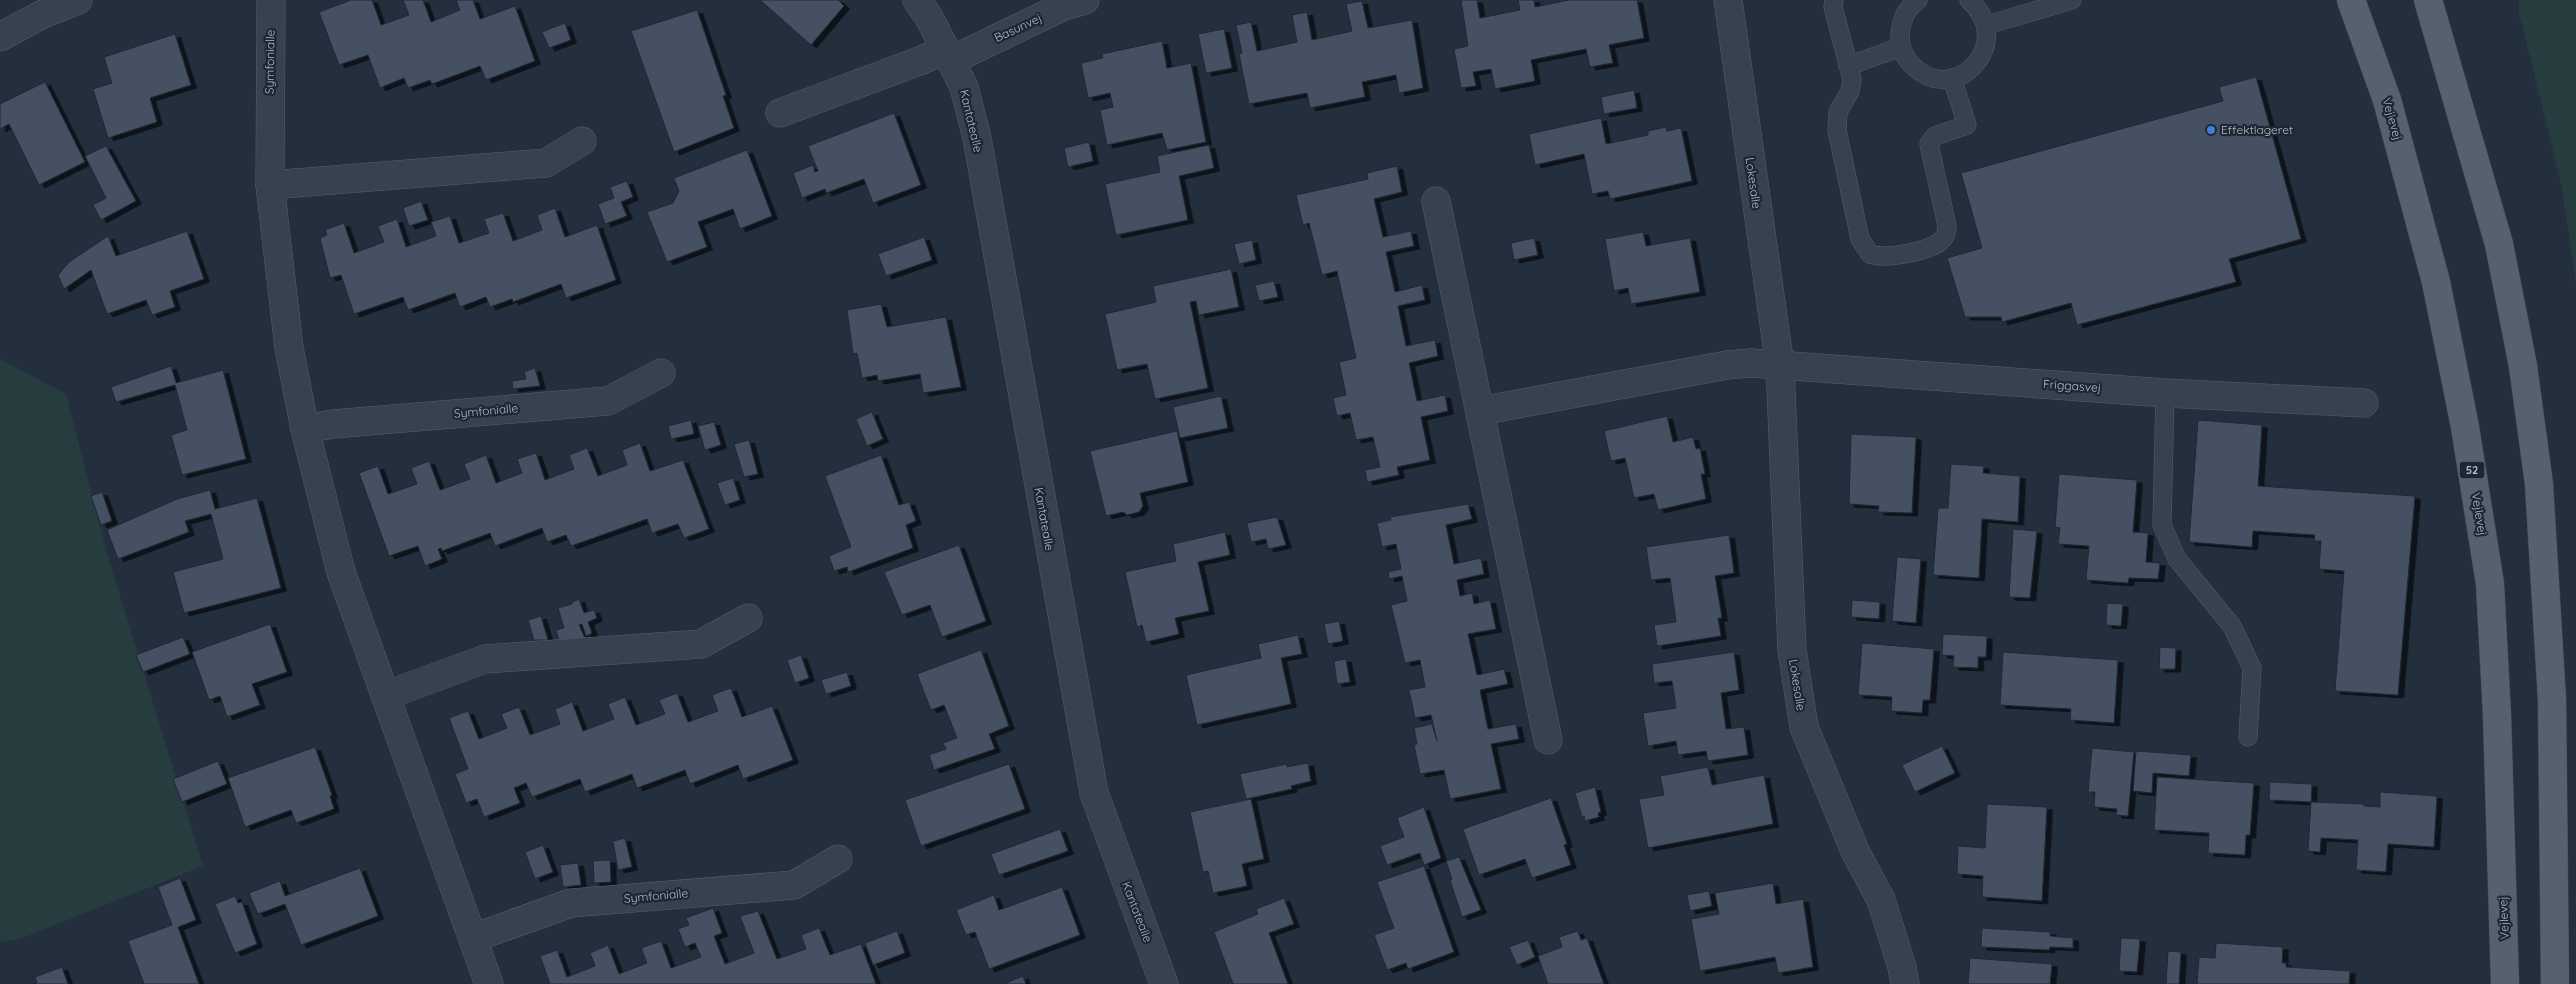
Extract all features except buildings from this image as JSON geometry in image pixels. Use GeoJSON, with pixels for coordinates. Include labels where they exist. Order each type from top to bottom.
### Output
{"type":"FeatureCollection","features":[{"type":"Feature","properties":{"kind":"main road","name":"Vejlevej"},"geometry":{"type":"LineString","coordinates":[[2352,0],[2387,100],[2436,282],[2465,427],[2488,574],[2497,724],[2505,984]]}},
{"type":"Feature","properties":{"kind":"main road"},"geometry":{"type":"LineString","coordinates":[[2428,0],[2499,244],[2523,366],[2539,484],[2552,700],[2555,984]]}},
{"type":"Feature","properties":{"kind":"street"},"geometry":{"type":"LineString","coordinates":[[0,37],[41,15],[78,0]]}},
{"type":"Feature","properties":{"kind":"street","name":"Symfonialle"},"geometry":{"type":"LineString","coordinates":[[272,0],[268,164],[289,348],[305,428],[341,572],[489,984]]}},
{"type":"Feature","properties":{"kind":"street","name":"Kantatealle"},"geometry":{"type":"LineString","coordinates":[[917,0],[949,54],[964,87],[977,138],[1094,793],[1164,984]]}},
{"type":"Feature","properties":{"kind":"street","name":"Basunvej"},"geometry":{"type":"LineString","coordinates":[[949,54],[1064,6],[1085,0]]}},
{"type":"Feature","properties":{"kind":"street","name":"Lokesalle"},"geometry":{"type":"LineString","coordinates":[[1728,0],[1780,366],[1792,650],[1804,727],[1856,851],[1881,900],[1902,967],[1905,984]]}},
{"type":"Feature","properties":{"kind":"street"},"geometry":{"type":"LineString","coordinates":[[780,113],[922,60],[949,54]]}},
{"type":"Feature","properties":{"kind":"street"},"geometry":{"type":"LineString","coordinates":[[270,185],[546,163],[582,141]]}},
{"type":"Feature","properties":{"kind":"street"},"geometry":{"type":"LineString","coordinates":[[1436,201],[1548,740]]}},
{"type":"Feature","properties":{"kind":"street"},"geometry":{"type":"LineString","coordinates":[[1480,411],[1727,365],[1751,363],[1780,366]]}},
{"type":"Feature","properties":{"kind":"street","name":"Friggasvej"},"geometry":{"type":"LineString","coordinates":[[1780,366],[2165,393],[2364,403]]}},
{"type":"Feature","properties":{"kind":"street","name":"Symfonialle"},"geometry":{"type":"LineString","coordinates":[[305,428],[608,401],[662,373]]}},
{"type":"Feature","properties":{"kind":"street"},"geometry":{"type":"LineString","coordinates":[[386,695],[485,659],[701,644],[748,618]]}},
{"type":"Feature","properties":{"kind":"street","name":"Symfonialle"},"geometry":{"type":"LineString","coordinates":[[473,938],[571,903],[794,886],[838,859]]}},
{"type":"Feature","properties":{"kind":"lane"},"geometry":{"type":"LineString","coordinates":[[1834,0],[1833,7],[1852,79],[1850,91],[1838,112],[1837,130],[1860,239],[1864,248],[1877,257],[1887,257],[1936,244],[1945,237],[1947,226],[1928,144],[1935,136],[1967,125],[1952,78]]}},
{"type":"Feature","properties":{"kind":"lane"},"geometry":{"type":"LineString","coordinates":[[1918,0],[1910,5],[1900,25],[1901,47],[1908,62],[1920,73],[1936,79],[1952,78],[1968,72],[1980,59],[1987,42],[1987,26],[1979,9],[1969,0]]}},
{"type":"Feature","properties":{"kind":"lane"},"geometry":{"type":"LineString","coordinates":[[1987,26],[2072,0]]}},
{"type":"Feature","properties":{"kind":"lane"},"geometry":{"type":"LineString","coordinates":[[1848,66],[1901,47]]}},
{"type":"Feature","properties":{"kind":"lane"},"geometry":{"type":"LineString","coordinates":[[2165,393],[2162,525],[2177,559],[2232,626],[2252,668],[2248,737]]}},
{"type":"Feature","properties":{"kind":"green space"},"geometry":{"type":"Polygon","coordinates":[[[2519,0],[2576,0],[2576,283],[2561,183],[2519,13],[2519,0]]]}},
{"type":"Feature","properties":{"kind":"green space"},"geometry":{"type":"Polygon","coordinates":[[[0,359],[66,394],[107,553],[203,866],[20,939],[0,942],[0,359]]]}},
{"type":"Feature","properties":{"kind":"place","name":"Effektlageret"},"geometry":{"type":"Point","coordinates":[2211,130]}}]}
